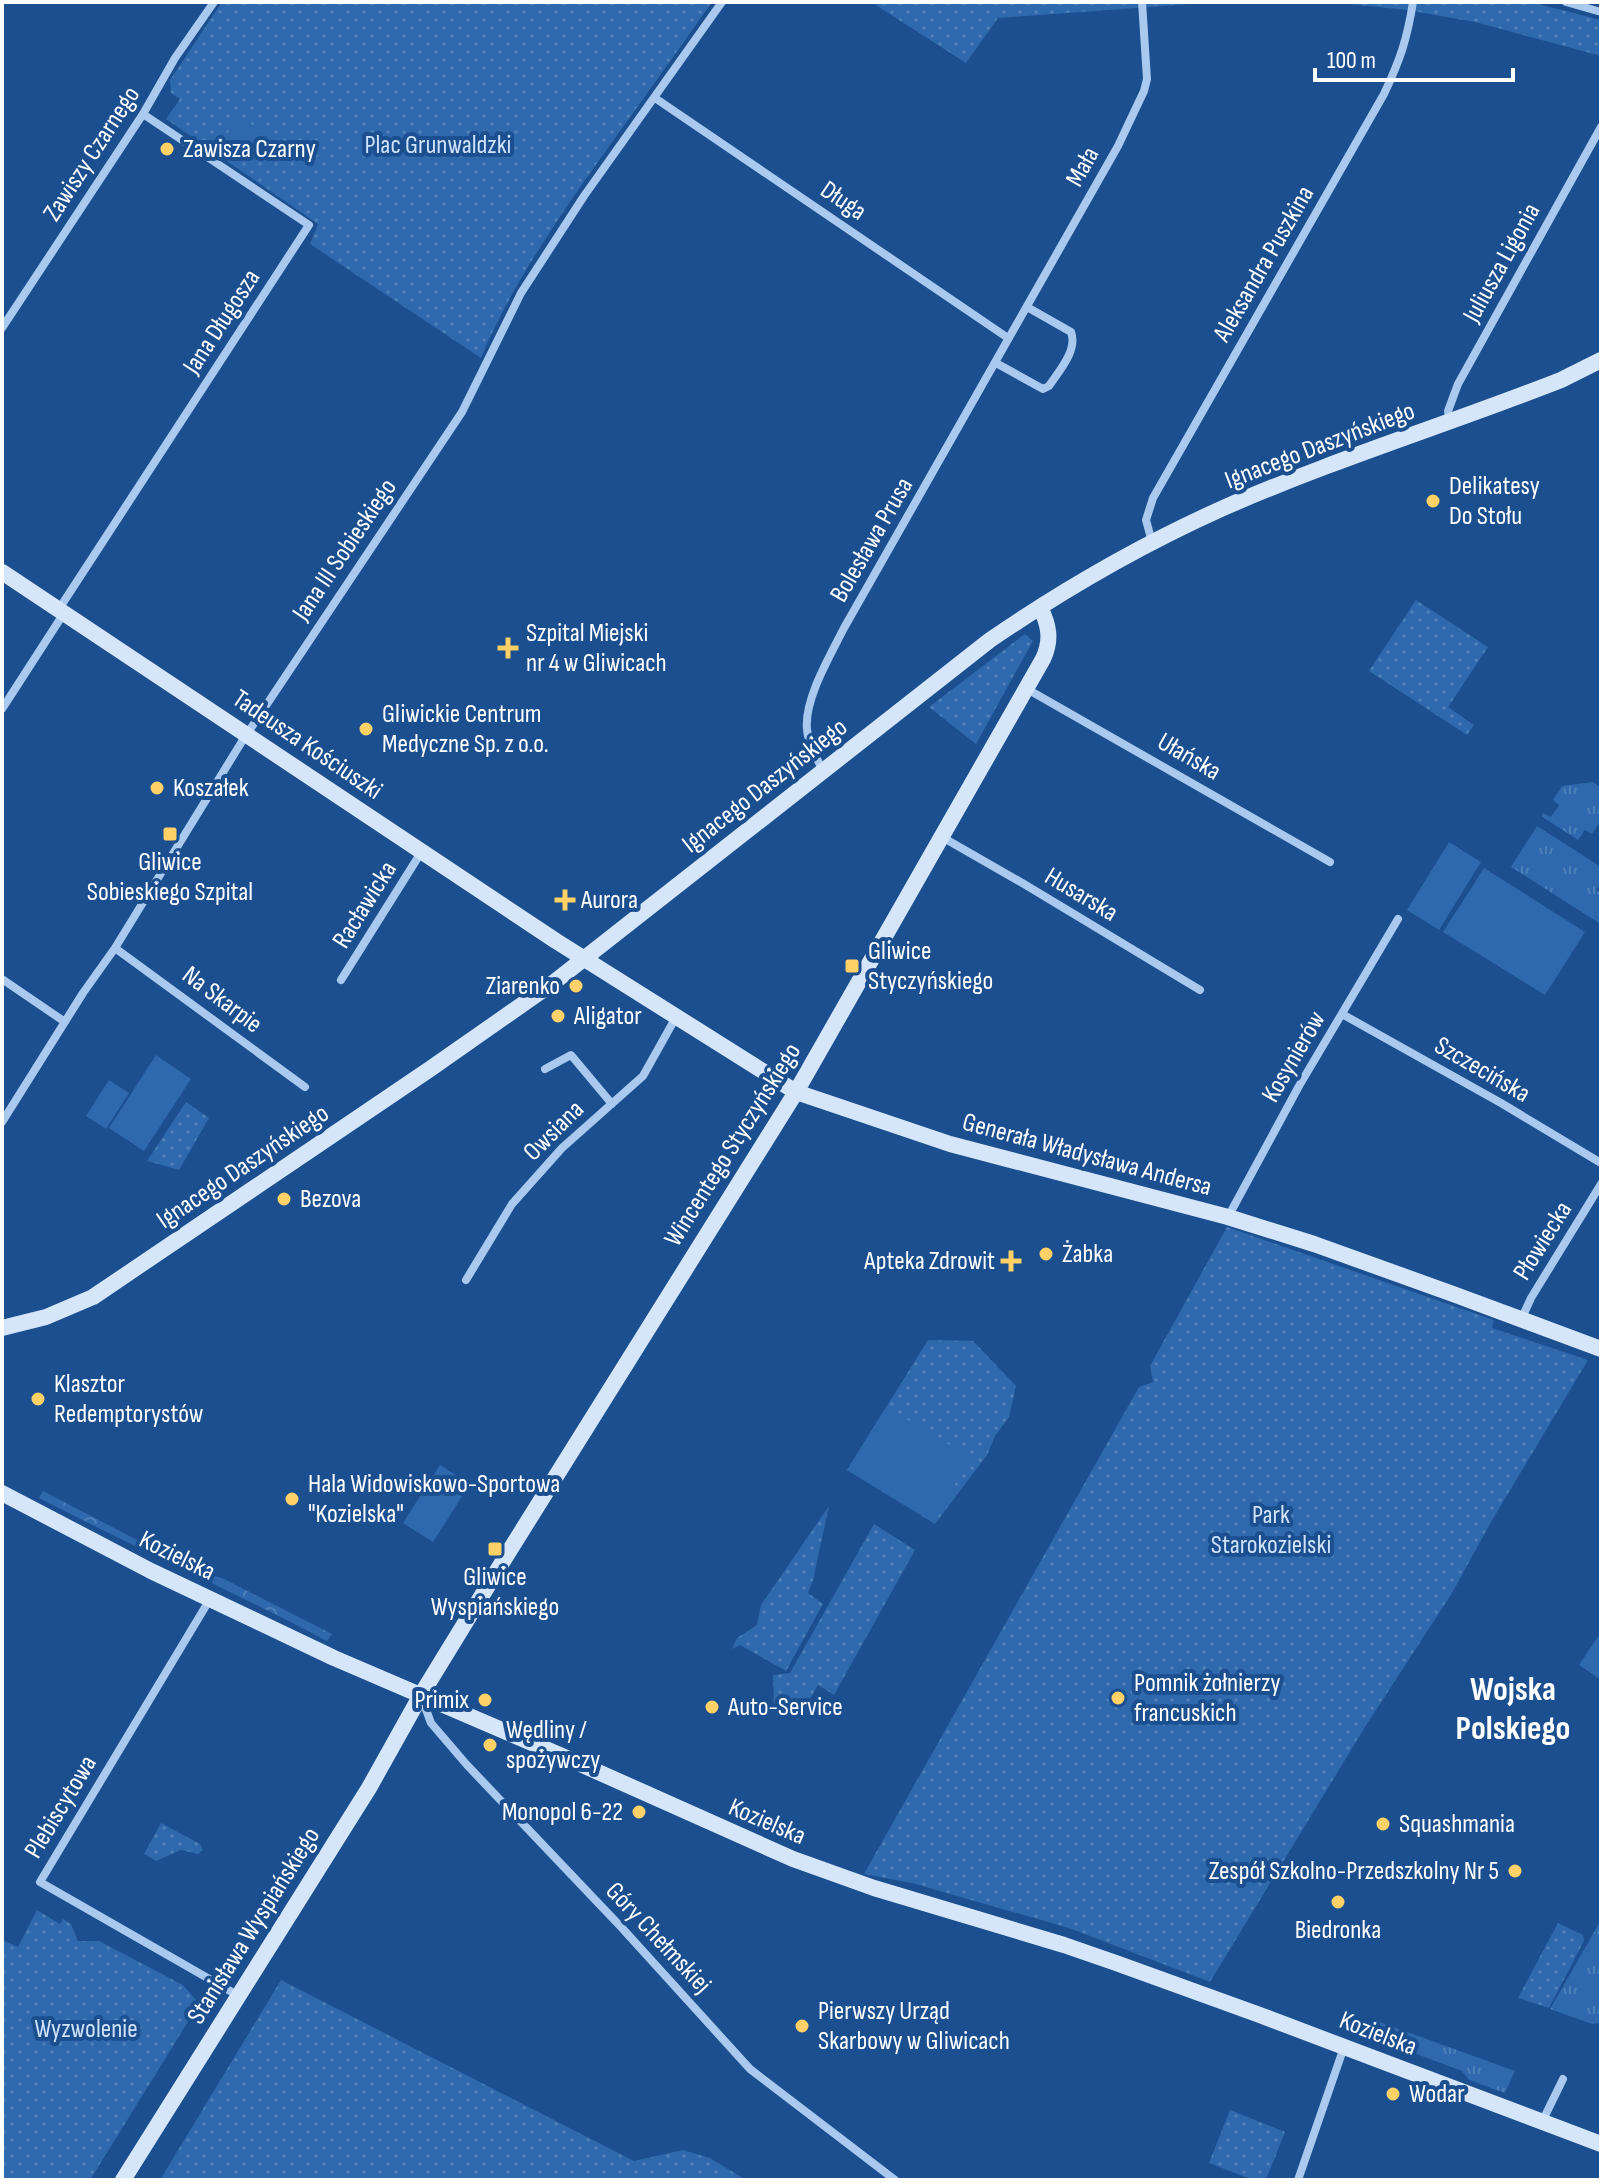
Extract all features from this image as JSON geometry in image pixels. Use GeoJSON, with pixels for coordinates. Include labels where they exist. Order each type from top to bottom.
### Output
{"type":"FeatureCollection","features":[{"type":"Feature","properties":{"kind":"street","name":"Zawiszy Czarnego"},"geometry":{"type":"LineString","coordinates":[[2,328],[214,2]]}},
{"type":"Feature","properties":{"kind":"street","name":"Jana III Sobieskiego"},"geometry":{"type":"LineString","coordinates":[[2,1122],[115,948],[247,734],[462,412],[521,293],[584,196],[722,2]]}},
{"type":"Feature","properties":{"kind":"street","name":"Mała"},"geometry":{"type":"LineString","coordinates":[[1008,338],[1118,146],[1144,91],[1147,62],[1142,2]]}},
{"type":"Feature","properties":{"kind":"street","name":"Aleksandra Puszkina"},"geometry":{"type":"LineString","coordinates":[[1153,543],[1146,520],[1153,498],[1384,94],[1407,38],[1413,2]]}},
{"type":"Feature","properties":{"kind":"street"},"geometry":{"type":"LineString","coordinates":[[1566,2],[1601,12]]}},
{"type":"Feature","properties":{"kind":"street","name":"Długa"},"geometry":{"type":"LineString","coordinates":[[655,98],[1008,338]]}},
{"type":"Feature","properties":{"kind":"street","name":"Jana Długosza"},"geometry":{"type":"LineString","coordinates":[[62,611],[309,225],[143,114]]}},
{"type":"Feature","properties":{"kind":"street","name":"Juliusza Ligonia"},"geometry":{"type":"LineString","coordinates":[[1450,422],[1448,411],[1458,384],[1601,127]]}},
{"type":"Feature","properties":{"kind":"street"},"geometry":{"type":"LineString","coordinates":[[996,363],[1043,389],[1049,386],[1073,347],[1071,332],[1027,307]]}},
{"type":"Feature","properties":{"kind":"street","name":"Bolesława Prusa"},"geometry":{"type":"LineString","coordinates":[[823,771],[807,729],[814,693],[844,628],[1008,338]]}},
{"type":"Feature","properties":{"kind":"street","name":"Ignacego Daszyńskiego"},"geometry":{"type":"LineString","coordinates":[[2,1328],[62,1311],[104,1290],[450,1056],[584,959],[990,640],[1040,607],[1153,543],[1252,496],[1561,380],[1601,360]]}},
{"type":"Feature","properties":{"kind":"street","name":"Tadeusza Kościuszki"},"geometry":{"type":"LineString","coordinates":[[2,572],[584,959]]}},
{"type":"Feature","properties":{"kind":"street","name":"Wincentego Styczyńskiego"},"geometry":{"type":"LineString","coordinates":[[421,1695],[796,1092],[1027,689],[1049,643],[1048,625],[1040,607]]}},
{"type":"Feature","properties":{"kind":"street"},"geometry":{"type":"LineString","coordinates":[[2,709],[62,611]]}},
{"type":"Feature","properties":{"kind":"street","name":"Ułańska"},"geometry":{"type":"LineString","coordinates":[[1027,689],[1330,862]]}},
{"type":"Feature","properties":{"kind":"street","name":"Husarska"},"geometry":{"type":"LineString","coordinates":[[941,837],[1200,990]]}},
{"type":"Feature","properties":{"kind":"street","name":"Racławicka"},"geometry":{"type":"LineString","coordinates":[[341,980],[423,851]]}},
{"type":"Feature","properties":{"kind":"street","name":"Kosynierów"},"geometry":{"type":"LineString","coordinates":[[1228,1217],[1299,1086],[1398,919]]}},
{"type":"Feature","properties":{"kind":"street","name":"Na Skarpie"},"geometry":{"type":"LineString","coordinates":[[115,948],[305,1087]]}},
{"type":"Feature","properties":{"kind":"street","name":"Generała Władysława Andersa"},"geometry":{"type":"LineString","coordinates":[[584,959],[796,1092],[950,1144],[1228,1217],[1314,1244],[1601,1349]]}},
{"type":"Feature","properties":{"kind":"street"},"geometry":{"type":"LineString","coordinates":[[2,979],[65,1022]]}},
{"type":"Feature","properties":{"kind":"street","name":"Szczecińska"},"geometry":{"type":"LineString","coordinates":[[1342,1014],[1601,1163]]}},
{"type":"Feature","properties":{"kind":"street","name":"Owsiana"},"geometry":{"type":"LineString","coordinates":[[466,1280],[512,1204],[562,1148],[643,1076],[676,1017]]}},
{"type":"Feature","properties":{"kind":"street"},"geometry":{"type":"LineString","coordinates":[[545,1069],[571,1055],[612,1104]]}},
{"type":"Feature","properties":{"kind":"street","name":"Płowiecka"},"geometry":{"type":"LineString","coordinates":[[1521,1320],[1531,1298],[1601,1184]]}},
{"type":"Feature","properties":{"kind":"street","name":"Kozielska"},"geometry":{"type":"LineString","coordinates":[[2,1493],[84,1538],[334,1658],[820,1870],[1077,1950],[1601,2144]]}},
{"type":"Feature","properties":{"kind":"street","name":"Plebiscytowa"},"geometry":{"type":"LineString","coordinates":[[210,1599],[40,1882],[239,1996]]}},
{"type":"Feature","properties":{"kind":"street","name":"Stanisława Wyspiańskiego"},"geometry":{"type":"LineString","coordinates":[[123,2180],[369,1788],[421,1695]]}},
{"type":"Feature","properties":{"kind":"street","name":"Góry Chełmskiej"},"geometry":{"type":"LineString","coordinates":[[421,1695],[431,1723],[467,1765],[542,1841],[750,2069],[895,2180]]}},
{"type":"Feature","properties":{"kind":"street"},"geometry":{"type":"LineString","coordinates":[[1298,2180],[1344,2047]]}},
{"type":"Feature","properties":{"kind":"street"},"geometry":{"type":"LineString","coordinates":[[1542,2123],[1563,2079]]}},
{"type":"Feature","properties":{"kind":"green space","name":"Plac Grunwaldzki"},"geometry":{"type":"Polygon","coordinates":[[[222,2],[712,2],[554,226],[507,304],[481,358],[310,244],[318,224],[166,119],[180,99],[171,93],[170,80],[222,2]]]}},
{"type":"Feature","properties":{"kind":"green space"},"geometry":{"type":"Polygon","coordinates":[[[871,2],[1218,2],[998,18],[966,63],[871,2]]]}},
{"type":"Feature","properties":{"kind":"green space"},"geometry":{"type":"Polygon","coordinates":[[[1328,2],[1530,2],[1601,20],[1601,56],[1475,22],[1407,10],[1328,2]]]}},
{"type":"Feature","properties":{"kind":"green space"},"geometry":{"type":"Polygon","coordinates":[[[239,116],[273,139],[259,159],[226,136],[239,116]]]}},
{"type":"Feature","properties":{"kind":"green space"},"geometry":{"type":"Polygon","coordinates":[[[1416,600],[1488,647],[1448,707],[1474,725],[1467,735],[1369,671],[1416,600]]]}},
{"type":"Feature","properties":{"kind":"green space"},"geometry":{"type":"Polygon","coordinates":[[[1025,634],[1033,641],[976,744],[929,707],[1025,634]]]}},
{"type":"Feature","properties":{"kind":"green space"},"geometry":{"type":"Polygon","coordinates":[[[1593,782],[1601,788],[1601,820],[1592,834],[1585,830],[1578,840],[1541,816],[1543,813],[1551,817],[1559,805],[1553,800],[1562,786],[1593,782]]]}},
{"type":"Feature","properties":{"kind":"green space"},"geometry":{"type":"Polygon","coordinates":[[[1537,826],[1601,867],[1601,882],[1597,890],[1601,893],[1599,923],[1511,867],[1537,826]]]}},
{"type":"Feature","properties":{"kind":"green space"},"geometry":{"type":"Polygon","coordinates":[[[1449,842],[1481,862],[1439,930],[1407,910],[1449,842]]]}},
{"type":"Feature","properties":{"kind":"green space"},"geometry":{"type":"Polygon","coordinates":[[[1484,868],[1585,932],[1545,995],[1443,932],[1484,868]]]}},
{"type":"Feature","properties":{"kind":"green space"},"geometry":{"type":"Polygon","coordinates":[[[156,1055],[191,1079],[144,1151],[109,1128],[156,1055]]]}},
{"type":"Feature","properties":{"kind":"green space"},"geometry":{"type":"Polygon","coordinates":[[[109,1080],[129,1093],[106,1129],[86,1116],[109,1080]]]}},
{"type":"Feature","properties":{"kind":"green space"},"geometry":{"type":"Polygon","coordinates":[[[186,1102],[209,1118],[179,1170],[147,1161],[186,1102]]]}},
{"type":"Feature","properties":{"kind":"green space","name":"Park Starokozielski"},"geometry":{"type":"Polygon","coordinates":[[[1227,1227],[1494,1320],[1492,1328],[1588,1360],[1452,1593],[1365,1727],[1210,1982],[1069,1928],[912,1883],[864,1874],[1139,1387],[1153,1382],[1150,1366],[1227,1227]]]}},
{"type":"Feature","properties":{"kind":"green space"},"geometry":{"type":"Polygon","coordinates":[[[928,1340],[973,1341],[1016,1386],[1009,1417],[995,1436],[987,1455],[935,1524],[847,1470],[928,1340]]]}},
{"type":"Feature","properties":{"kind":"green space"},"geometry":{"type":"Polygon","coordinates":[[[886,1407],[971,1458],[932,1521],[847,1470],[886,1407]]]}},
{"type":"Feature","properties":{"kind":"green space"},"geometry":{"type":"Polygon","coordinates":[[[440,1465],[470,1484],[433,1542],[403,1523],[440,1465]]]}},
{"type":"Feature","properties":{"kind":"green space"},"geometry":{"type":"Polygon","coordinates":[[[43,1491],[187,1566],[224,1579],[332,1634],[327,1641],[39,1498],[43,1491]]]}},
{"type":"Feature","properties":{"kind":"green space"},"geometry":{"type":"Polygon","coordinates":[[[829,1506],[808,1593],[823,1604],[786,1671],[740,1645],[732,1649],[737,1638],[757,1625],[761,1605],[829,1506]]]}},
{"type":"Feature","properties":{"kind":"green space"},"geometry":{"type":"Polygon","coordinates":[[[874,1524],[915,1550],[834,1695],[818,1685],[798,1720],[774,1708],[773,1675],[790,1673],[874,1524]]]}},
{"type":"Feature","properties":{"kind":"green space"},"geometry":{"type":"Polygon","coordinates":[[[1601,1632],[1601,1680],[1579,1665],[1601,1632]]]}},
{"type":"Feature","properties":{"kind":"green space"},"geometry":{"type":"Polygon","coordinates":[[[161,1823],[200,1844],[203,1850],[198,1854],[181,1850],[156,1861],[144,1854],[161,1823]]]}},
{"type":"Feature","properties":{"kind":"green space","name":"Wyzwolenie"},"geometry":{"type":"Polygon","coordinates":[[[37,1910],[60,1924],[63,1919],[71,1924],[78,1941],[99,1941],[183,1985],[196,2000],[191,2017],[90,2180],[2,2180],[2,1940],[18,1947],[37,1910]]]}},
{"type":"Feature","properties":{"kind":"green space"},"geometry":{"type":"Polygon","coordinates":[[[1601,1920],[1601,2023],[1592,2024],[1550,2009],[1601,1920]]]}},
{"type":"Feature","properties":{"kind":"green space"},"geometry":{"type":"Polygon","coordinates":[[[1558,1923],[1583,1935],[1584,1941],[1549,2008],[1518,1998],[1558,1923]]]}},
{"type":"Feature","properties":{"kind":"green space"},"geometry":{"type":"Polygon","coordinates":[[[281,1980],[634,2161],[683,2150],[710,2158],[746,2180],[160,2180],[281,1980]]]}},
{"type":"Feature","properties":{"kind":"green space"},"geometry":{"type":"Polygon","coordinates":[[[1377,2021],[1515,2071],[1505,2093],[1469,2080],[1462,2071],[1382,2041],[1380,2046],[1362,2040],[1370,2022],[1377,2021]]]}},
{"type":"Feature","properties":{"kind":"green space"},"geometry":{"type":"Polygon","coordinates":[[[1230,2110],[1285,2132],[1266,2180],[1253,2180],[1209,2163],[1230,2110]]]}},
{"type":"Feature","properties":{"kind":"place","name":"Zawisza Czarny"},"geometry":{"type":"Point","coordinates":[167,149]}},
{"type":"Feature","properties":{"kind":"place","name":"Delikatesy Do Stołu"},"geometry":{"type":"Point","coordinates":[1433,501]}},
{"type":"Feature","properties":{"kind":"place","name":"Szpital Miejski nr 4 w Gliwicach"},"geometry":{"type":"Point","coordinates":[508,648]}},
{"type":"Feature","properties":{"kind":"place","name":"Gliwickie Centrum Medyczne Sp. z o.o."},"geometry":{"type":"Point","coordinates":[366,729]}},
{"type":"Feature","properties":{"kind":"place","name":"Koszałek"},"geometry":{"type":"Point","coordinates":[157,788]}},
{"type":"Feature","properties":{"kind":"place","name":"Gliwice Sobieskiego Szpital"},"geometry":{"type":"Point","coordinates":[170,834]}},
{"type":"Feature","properties":{"kind":"place","name":"Aurora"},"geometry":{"type":"Point","coordinates":[565,900]}},
{"type":"Feature","properties":{"kind":"place","name":"Gliwice Styczyńskiego"},"geometry":{"type":"Point","coordinates":[852,966]}},
{"type":"Feature","properties":{"kind":"place","name":"Ziarenko"},"geometry":{"type":"Point","coordinates":[576,986]}},
{"type":"Feature","properties":{"kind":"place","name":"Aligator"},"geometry":{"type":"Point","coordinates":[558,1016]}},
{"type":"Feature","properties":{"kind":"place","name":"Bezova"},"geometry":{"type":"Point","coordinates":[284,1199]}},
{"type":"Feature","properties":{"kind":"place","name":"Żabka"},"geometry":{"type":"Point","coordinates":[1046,1254]}},
{"type":"Feature","properties":{"kind":"place","name":"Apteka Zdrowit"},"geometry":{"type":"Point","coordinates":[1011,1261]}},
{"type":"Feature","properties":{"kind":"place","name":"Klasztor Redemptorystów"},"geometry":{"type":"Point","coordinates":[38,1399]}},
{"type":"Feature","properties":{"kind":"place","name":"Hala Widowiskowo-Sportowa \"Kozielska\""},"geometry":{"type":"Point","coordinates":[292,1499]}},
{"type":"Feature","properties":{"kind":"place","name":"Gliwice Wyspiańskiego"},"geometry":{"type":"Point","coordinates":[495,1549]}},
{"type":"Feature","properties":{"kind":"place","name":"Pomnik żołnierzy francuskich"},"geometry":{"type":"Point","coordinates":[1118,1698]}},
{"type":"Feature","properties":{"kind":"place","name":"Primix"},"geometry":{"type":"Point","coordinates":[485,1700]}},
{"type":"Feature","properties":{"kind":"place","name":"Auto-Service"},"geometry":{"type":"Point","coordinates":[712,1707]}},
{"type":"Feature","properties":{"kind":"place","name":"Wędliny / spożywczy"},"geometry":{"type":"Point","coordinates":[490,1745]}},
{"type":"Feature","properties":{"kind":"place","name":"Monopol 6-22"},"geometry":{"type":"Point","coordinates":[639,1812]}},
{"type":"Feature","properties":{"kind":"place","name":"Squashmania"},"geometry":{"type":"Point","coordinates":[1383,1824]}},
{"type":"Feature","properties":{"kind":"place","name":"Zespół Szkolno-Przedszkolny Nr 5"},"geometry":{"type":"Point","coordinates":[1515,1871]}},
{"type":"Feature","properties":{"kind":"place","name":"Biedronka"},"geometry":{"type":"Point","coordinates":[1338,1902]}},
{"type":"Feature","properties":{"kind":"place","name":"Pierwszy Urząd Skarbowy w Gliwicach"},"geometry":{"type":"Point","coordinates":[802,2026]}},
{"type":"Feature","properties":{"kind":"place","name":"Wodar"},"geometry":{"type":"Point","coordinates":[1393,2094]}},
{"type":"Feature","properties":{"kind":"district","name":"Wojska Polskiego"},"geometry":{"type":"Point","coordinates":[1513,1708]}}]}
